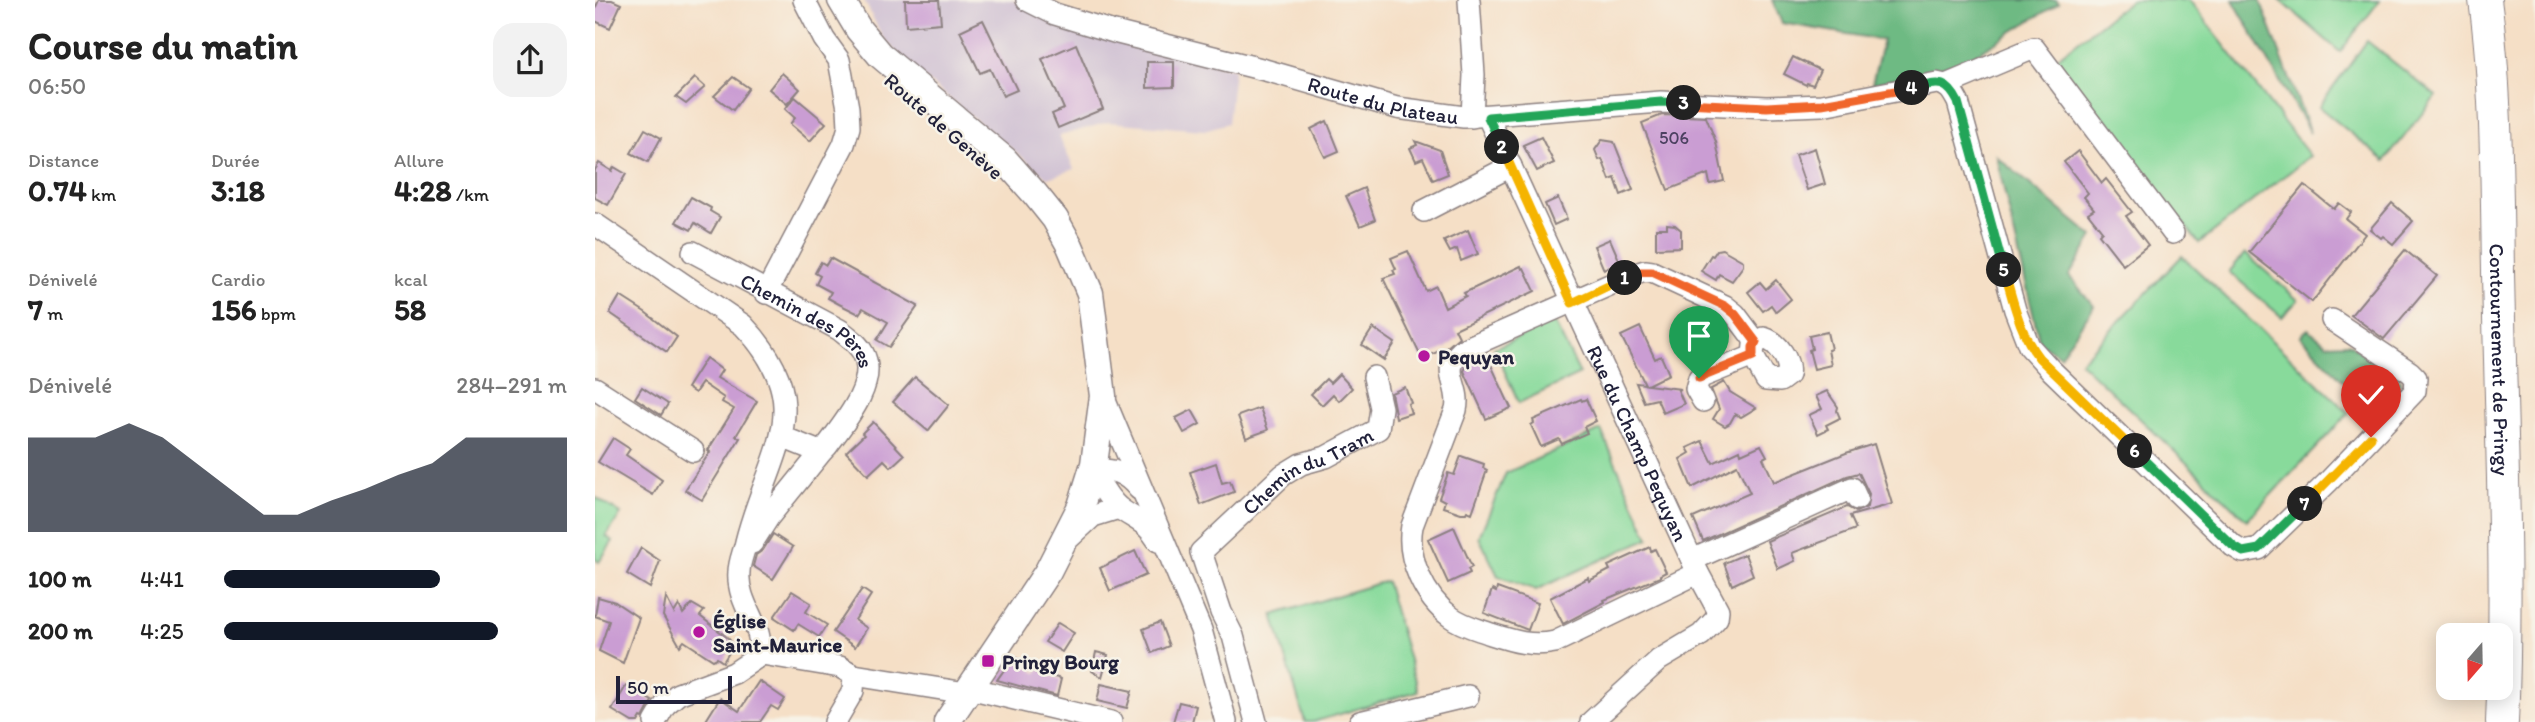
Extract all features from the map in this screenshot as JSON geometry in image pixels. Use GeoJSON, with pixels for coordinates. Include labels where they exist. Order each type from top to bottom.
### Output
{"type":"FeatureCollection","features":[{"type":"Feature","properties":{"kind":"highway","name":"Contournement de Pringy"},"geometry":{"type":"LineString","coordinates":[[2472,0],[2480,89],[2492,623]]}},
{"type":"Feature","properties":{"kind":"highway","name":"Contournement de Pringy"},"geometry":{"type":"LineString","coordinates":[[2484,0],[2493,91],[2504,500],[2502,722]]}},
{"type":"Feature","properties":{"kind":"highway"},"geometry":{"type":"LineString","coordinates":[[2489,722],[2490,700]]}},
{"type":"Feature","properties":{"kind":"main road","name":"Route de Genève"},"geometry":{"type":"LineString","coordinates":[[825,0],[847,37],[869,62],[1000,170],[1045,228],[1080,302],[1103,385]]}},
{"type":"Feature","properties":{"kind":"main road","name":"Route de Genève"},"geometry":{"type":"LineString","coordinates":[[841,0],[859,30],[880,55],[1005,160],[1055,219],[1090,293],[1103,385],[1092,470],[1081,506],[1048,571],[947,722]]}},
{"type":"Feature","properties":{"kind":"street"},"geometry":{"type":"LineString","coordinates":[[766,293],[844,144],[849,127],[839,60],[824,39],[804,0]]}},
{"type":"Feature","properties":{"kind":"street","name":"Route du Plateau"},"geometry":{"type":"LineString","coordinates":[[1027,0],[1055,13],[1114,33],[1265,70],[1397,107],[1427,114],[1480,117],[1661,102],[1767,107],[1822,104],[1937,83],[1946,85],[2034,48],[2173,233]]}},
{"type":"Feature","properties":{"kind":"street"},"geometry":{"type":"LineString","coordinates":[[1469,0],[1480,117]]}},
{"type":"Feature","properties":{"kind":"street"},"geometry":{"type":"LineString","coordinates":[[1946,85],[1958,102],[2015,310],[2029,346],[2238,550],[2248,552],[2259,549],[2415,391],[2416,378],[2410,372],[2332,320]]}},
{"type":"Feature","properties":{"kind":"street","name":"Rue du Champ Pequyan"},"geometry":{"type":"LineString","coordinates":[[1480,117],[1511,166],[1695,567],[1718,610],[1717,618],[1701,635],[1658,660],[1591,722]]}},
{"type":"Feature","properties":{"kind":"street"},"geometry":{"type":"LineString","coordinates":[[1424,211],[1511,166]]}},
{"type":"Feature","properties":{"kind":"street"},"geometry":{"type":"LineString","coordinates":[[595,224],[743,325],[762,345],[783,389],[786,413],[782,437],[755,506],[739,569],[740,587],[758,634],[762,654]]}},
{"type":"Feature","properties":{"kind":"street","name":"Chemin des Pères"},"geometry":{"type":"LineString","coordinates":[[693,252],[840,330],[855,342],[864,354],[868,368],[866,382],[852,412],[768,517],[743,556]]}},
{"type":"Feature","properties":{"kind":"street"},"geometry":{"type":"LineString","coordinates":[[1703,401],[1696,388],[1699,378],[1754,349],[1731,309],[1652,272],[1632,275],[1462,350],[1451,363],[1450,370],[1458,393],[1456,410],[1410,536],[1423,585],[1439,606],[1461,623],[1516,642],[1541,645],[1555,642],[1695,567],[1852,488],[1857,499]]}},
{"type":"Feature","properties":{"kind":"street","name":"Chemin du Tram"},"geometry":{"type":"LineString","coordinates":[[1256,722],[1233,636],[1221,612],[1201,552],[1283,475],[1301,464],[1327,457],[1378,429],[1381,408],[1374,377]]}},
{"type":"Feature","properties":{"kind":"street"},"geometry":{"type":"LineString","coordinates":[[1103,385],[1211,660],[1226,722]]}},
{"type":"Feature","properties":{"kind":"street"},"geometry":{"type":"LineString","coordinates":[[595,388],[694,451]]}},
{"type":"Feature","properties":{"kind":"street"},"geometry":{"type":"LineString","coordinates":[[782,437],[817,451],[823,450]]}},
{"type":"Feature","properties":{"kind":"street"},"geometry":{"type":"LineString","coordinates":[[1146,496],[1129,477],[1112,469],[1092,470],[1119,509],[1131,514],[1152,531],[1186,592]]}},
{"type":"Feature","properties":{"kind":"street"},"geometry":{"type":"LineString","coordinates":[[1063,544],[1093,516],[1119,509]]}},
{"type":"Feature","properties":{"kind":"street"},"geometry":{"type":"LineString","coordinates":[[655,722],[665,705],[678,694],[734,673],[762,654],[840,667],[854,675],[968,690],[1111,722]]}},
{"type":"Feature","properties":{"kind":"street"},"geometry":{"type":"LineString","coordinates":[[835,722],[853,691],[854,675]]}},
{"type":"Feature","properties":{"kind":"street"},"geometry":{"type":"LineString","coordinates":[[1360,722],[1468,696]]}},
{"type":"Feature","properties":{"kind":"shaded area"},"geometry":{"type":"Polygon","coordinates":[[[864,0],[1012,0],[1047,18],[1234,69],[1228,123],[1204,130],[1108,122],[1059,136],[1074,169],[1048,178],[908,65],[882,36],[864,0]]]}},
{"type":"Feature","properties":{"kind":"green space"},"geometry":{"type":"Polygon","coordinates":[[[1772,0],[2056,0],[2059,3],[1961,63],[1872,84],[1883,40],[1782,23],[1772,0]]]}},
{"type":"Feature","properties":{"kind":"green space"},"geometry":{"type":"Polygon","coordinates":[[[2131,0],[2189,0],[2310,156],[2199,243],[2055,59],[2131,0]]]}},
{"type":"Feature","properties":{"kind":"green space"},"geometry":{"type":"Polygon","coordinates":[[[2233,0],[2260,0],[2310,133],[2233,0]]]}},
{"type":"Feature","properties":{"kind":"green space"},"geometry":{"type":"Polygon","coordinates":[[[2280,0],[2380,0],[2340,52],[2280,0]]]}},
{"type":"Feature","properties":{"kind":"green space"},"geometry":{"type":"Polygon","coordinates":[[[2367,41],[2436,96],[2385,161],[2319,107],[2367,41]]]}},
{"type":"Feature","properties":{"kind":"green space"},"geometry":{"type":"Polygon","coordinates":[[[1996,156],[2093,237],[2069,276],[2094,306],[2060,356],[2040,343],[1996,156]]]}},
{"type":"Feature","properties":{"kind":"green space"},"geometry":{"type":"Polygon","coordinates":[[[2245,253],[2298,300],[2282,317],[2229,272],[2245,253]]]}},
{"type":"Feature","properties":{"kind":"green space"},"geometry":{"type":"Polygon","coordinates":[[[2182,256],[2349,413],[2247,520],[2080,362],[2182,256]]]}},
{"type":"Feature","properties":{"kind":"green space"},"geometry":{"type":"Polygon","coordinates":[[[1554,322],[1580,374],[1519,403],[1494,348],[1554,322]]]}},
{"type":"Feature","properties":{"kind":"green space"},"geometry":{"type":"Polygon","coordinates":[[[2308,329],[2327,344],[2348,343],[2400,380],[2398,391],[2376,415],[2300,336],[2308,329]]]}},
{"type":"Feature","properties":{"kind":"green space"},"geometry":{"type":"Polygon","coordinates":[[[1601,430],[1649,538],[1536,590],[1498,576],[1479,537],[1506,473],[1601,430]]]}},
{"type":"Feature","properties":{"kind":"green space"},"geometry":{"type":"Polygon","coordinates":[[[595,497],[621,514],[606,536],[613,541],[599,562],[595,559],[595,497]]]}},
{"type":"Feature","properties":{"kind":"green space"},"geometry":{"type":"Polygon","coordinates":[[[1386,581],[1418,691],[1313,722],[1305,722],[1273,615],[1386,581]]]}},
{"type":"Feature","properties":{"kind":"building"},"geometry":{"type":"Polygon","coordinates":[[[599,0],[612,0],[621,4],[610,28],[595,21],[595,9],[599,0]]]}},
{"type":"Feature","properties":{"kind":"building"},"geometry":{"type":"Polygon","coordinates":[[[905,0],[939,0],[941,23],[906,26],[905,0]]]}},
{"type":"Feature","properties":{"kind":"building"},"geometry":{"type":"Polygon","coordinates":[[[983,20],[1017,90],[1003,96],[990,69],[980,73],[960,31],[983,20]]]}},
{"type":"Feature","properties":{"kind":"building"},"geometry":{"type":"Polygon","coordinates":[[[1076,44],[1103,109],[1058,128],[1052,114],[1064,109],[1042,59],[1076,44]]]}},
{"type":"Feature","properties":{"kind":"building"},"geometry":{"type":"Polygon","coordinates":[[[1793,57],[1820,70],[1813,85],[1806,85],[1784,74],[1793,57]]]}},
{"type":"Feature","properties":{"kind":"building"},"geometry":{"type":"Polygon","coordinates":[[[1147,62],[1174,62],[1174,87],[1147,88],[1147,62]]]}},
{"type":"Feature","properties":{"kind":"building"},"geometry":{"type":"Polygon","coordinates":[[[782,73],[800,89],[787,104],[769,89],[782,73]]]}},
{"type":"Feature","properties":{"kind":"building"},"geometry":{"type":"Polygon","coordinates":[[[733,77],[749,88],[733,110],[714,96],[733,77]]]}},
{"type":"Feature","properties":{"kind":"building"},"geometry":{"type":"Polygon","coordinates":[[[695,78],[705,87],[686,104],[676,97],[695,78]]]}},
{"type":"Feature","properties":{"kind":"building"},"geometry":{"type":"Polygon","coordinates":[[[795,97],[826,123],[810,141],[790,124],[795,118],[785,109],[795,97]]]}},
{"type":"Feature","properties":{"kind":"building"},"geometry":{"type":"Polygon","coordinates":[[[1662,115],[1706,117],[1716,142],[1724,181],[1710,184],[1708,174],[1668,190],[1642,123],[1662,115]]]}},
{"type":"Feature","properties":{"kind":"building"},"geometry":{"type":"Polygon","coordinates":[[[1327,121],[1339,151],[1325,157],[1311,129],[1327,121]]]}},
{"type":"Feature","properties":{"kind":"building"},"geometry":{"type":"Polygon","coordinates":[[[645,129],[661,138],[648,162],[631,153],[645,129]]]}},
{"type":"Feature","properties":{"kind":"building"},"geometry":{"type":"Polygon","coordinates":[[[1541,137],[1554,163],[1537,171],[1523,145],[1541,137]]]}},
{"type":"Feature","properties":{"kind":"building"},"geometry":{"type":"Polygon","coordinates":[[[1602,140],[1614,142],[1633,190],[1621,195],[1615,178],[1610,180],[1602,159],[1599,160],[1595,150],[1602,140]]]}},
{"type":"Feature","properties":{"kind":"building"},"geometry":{"type":"Polygon","coordinates":[[[1415,141],[1440,150],[1448,174],[1433,180],[1423,158],[1416,161],[1410,148],[1417,145],[1415,141]]]}},
{"type":"Feature","properties":{"kind":"building"},"geometry":{"type":"Polygon","coordinates":[[[1815,148],[1825,184],[1807,190],[1795,155],[1815,148]]]}},
{"type":"Feature","properties":{"kind":"building"},"geometry":{"type":"Polygon","coordinates":[[[2078,151],[2102,183],[2106,179],[2132,212],[2126,216],[2148,245],[2123,265],[2099,234],[2102,231],[2088,213],[2094,209],[2084,197],[2088,193],[2064,162],[2078,151]]]}},
{"type":"Feature","properties":{"kind":"building"},"geometry":{"type":"Polygon","coordinates":[[[599,163],[612,171],[614,167],[626,174],[608,205],[595,198],[595,170],[599,163]]]}},
{"type":"Feature","properties":{"kind":"building"},"geometry":{"type":"Polygon","coordinates":[[[2304,185],[2334,209],[2339,203],[2351,212],[2346,219],[2365,234],[2312,302],[2249,252],[2304,185]]]}},
{"type":"Feature","properties":{"kind":"building"},"geometry":{"type":"Polygon","coordinates":[[[1364,188],[1375,220],[1360,226],[1346,196],[1364,188]]]}},
{"type":"Feature","properties":{"kind":"building"},"geometry":{"type":"Polygon","coordinates":[[[691,197],[711,208],[710,211],[720,217],[711,233],[695,223],[691,230],[676,222],[691,197]]]}},
{"type":"Feature","properties":{"kind":"building"},"geometry":{"type":"Polygon","coordinates":[[[1558,198],[1567,219],[1554,225],[1545,204],[1558,198]]]}},
{"type":"Feature","properties":{"kind":"building"},"geometry":{"type":"Polygon","coordinates":[[[2392,203],[2413,221],[2393,244],[2370,229],[2392,203]]]}},
{"type":"Feature","properties":{"kind":"building"},"geometry":{"type":"Polygon","coordinates":[[[1667,224],[1675,225],[1681,230],[1681,247],[1656,248],[1656,228],[1667,228],[1667,224]]]}},
{"type":"Feature","properties":{"kind":"building"},"geometry":{"type":"Polygon","coordinates":[[[1468,230],[1478,254],[1461,261],[1457,249],[1450,252],[1444,241],[1468,230]]]}},
{"type":"Feature","properties":{"kind":"building"},"geometry":{"type":"Polygon","coordinates":[[[1610,239],[1620,262],[1604,270],[1594,246],[1610,239]]]}},
{"type":"Feature","properties":{"kind":"building"},"geometry":{"type":"Polygon","coordinates":[[[1722,249],[1743,261],[1743,266],[1732,281],[1719,274],[1716,280],[1701,271],[1711,255],[1722,249]]]}},
{"type":"Feature","properties":{"kind":"building"},"geometry":{"type":"Polygon","coordinates":[[[2405,250],[2437,276],[2384,339],[2351,315],[2405,250]]]}},
{"type":"Feature","properties":{"kind":"building"},"geometry":{"type":"Polygon","coordinates":[[[1408,251],[1426,291],[1436,286],[1445,307],[1466,296],[1464,293],[1521,266],[1535,291],[1455,329],[1459,337],[1446,348],[1422,359],[1383,278],[1395,274],[1393,270],[1396,269],[1391,258],[1408,251]]]}},
{"type":"Feature","properties":{"kind":"building"},"geometry":{"type":"Polygon","coordinates":[[[830,258],[918,306],[889,347],[877,340],[888,322],[863,308],[859,314],[839,304],[828,298],[831,292],[816,284],[820,276],[815,273],[821,262],[826,265],[830,258]]]}},
{"type":"Feature","properties":{"kind":"building"},"geometry":{"type":"Polygon","coordinates":[[[1776,280],[1791,299],[1776,312],[1771,305],[1763,311],[1748,292],[1760,282],[1766,289],[1776,280]]]}},
{"type":"Feature","properties":{"kind":"building"},"geometry":{"type":"Polygon","coordinates":[[[620,296],[677,337],[667,352],[610,313],[620,296]]]}},
{"type":"Feature","properties":{"kind":"building"},"geometry":{"type":"Polygon","coordinates":[[[1710,321],[1705,330],[1715,350],[1689,363],[1675,330],[1683,326],[1693,329],[1710,321]]]}},
{"type":"Feature","properties":{"kind":"building"},"geometry":{"type":"Polygon","coordinates":[[[1640,327],[1655,359],[1661,356],[1669,374],[1647,385],[1681,389],[1678,390],[1684,404],[1663,413],[1657,399],[1644,402],[1636,383],[1645,384],[1621,336],[1640,327]]]}},
{"type":"Feature","properties":{"kind":"building"},"geometry":{"type":"Polygon","coordinates":[[[1373,328],[1395,343],[1384,360],[1362,345],[1373,328]]]}},
{"type":"Feature","properties":{"kind":"building"},"geometry":{"type":"Polygon","coordinates":[[[1827,332],[1831,365],[1814,369],[1809,336],[1827,332]]]}},
{"type":"Feature","properties":{"kind":"building"},"geometry":{"type":"Polygon","coordinates":[[[1486,354],[1511,408],[1486,419],[1464,371],[1468,363],[1486,354]]]}},
{"type":"Feature","properties":{"kind":"building"},"geometry":{"type":"Polygon","coordinates":[[[706,358],[722,370],[717,378],[757,401],[736,436],[740,438],[702,500],[685,490],[734,409],[722,402],[724,398],[702,383],[695,393],[687,388],[706,358]]]}},
{"type":"Feature","properties":{"kind":"building"},"geometry":{"type":"Polygon","coordinates":[[[1339,374],[1352,388],[1339,401],[1333,394],[1322,405],[1311,394],[1326,379],[1330,383],[1339,374]]]}},
{"type":"Feature","properties":{"kind":"building"},"geometry":{"type":"Polygon","coordinates":[[[915,377],[949,405],[928,431],[893,402],[915,377]]]}},
{"type":"Feature","properties":{"kind":"building"},"geometry":{"type":"Polygon","coordinates":[[[1724,382],[1730,392],[1756,408],[1741,417],[1735,414],[1725,426],[1713,419],[1719,409],[1711,389],[1724,382]]]}},
{"type":"Feature","properties":{"kind":"building"},"geometry":{"type":"Polygon","coordinates":[[[642,387],[668,404],[661,415],[635,398],[642,387]]]}},
{"type":"Feature","properties":{"kind":"building"},"geometry":{"type":"Polygon","coordinates":[[[1405,387],[1411,403],[1408,404],[1411,413],[1396,418],[1391,393],[1405,387]]]}},
{"type":"Feature","properties":{"kind":"building"},"geometry":{"type":"Polygon","coordinates":[[[1827,391],[1838,407],[1840,418],[1826,425],[1828,429],[1818,434],[1809,415],[1822,409],[1816,396],[1827,391]]]}},
{"type":"Feature","properties":{"kind":"building"},"geometry":{"type":"Polygon","coordinates":[[[1586,399],[1596,421],[1584,427],[1587,433],[1562,444],[1559,439],[1541,447],[1531,425],[1533,420],[1586,399]]]}},
{"type":"Feature","properties":{"kind":"building"},"geometry":{"type":"Polygon","coordinates":[[[1260,408],[1268,430],[1246,438],[1238,416],[1260,408]]]}},
{"type":"Feature","properties":{"kind":"building"},"geometry":{"type":"Polygon","coordinates":[[[1192,410],[1200,424],[1184,433],[1176,418],[1192,410]]]}},
{"type":"Feature","properties":{"kind":"building"},"geometry":{"type":"Polygon","coordinates":[[[873,422],[904,455],[891,467],[884,460],[868,475],[846,452],[873,422]]]}},
{"type":"Feature","properties":{"kind":"building"},"geometry":{"type":"Polygon","coordinates":[[[613,438],[630,449],[626,455],[662,480],[653,495],[598,462],[613,438]]]}},
{"type":"Feature","properties":{"kind":"building"},"geometry":{"type":"Polygon","coordinates":[[[1702,441],[1713,463],[1740,450],[1741,454],[1761,445],[1767,456],[1763,458],[1774,482],[1874,444],[1892,504],[1850,516],[1856,529],[1792,553],[1795,561],[1778,569],[1767,541],[1847,507],[1856,512],[1867,507],[1869,494],[1859,473],[1703,541],[1693,518],[1750,493],[1737,465],[1692,488],[1680,459],[1690,453],[1687,448],[1702,441]]]}},
{"type":"Feature","properties":{"kind":"building"},"geometry":{"type":"Polygon","coordinates":[[[1461,456],[1484,464],[1483,468],[1487,470],[1472,513],[1461,513],[1443,507],[1445,501],[1439,498],[1448,473],[1454,475],[1461,456]]]}},
{"type":"Feature","properties":{"kind":"building"},"geometry":{"type":"Polygon","coordinates":[[[1216,463],[1222,483],[1230,481],[1234,492],[1201,505],[1190,472],[1216,463]]]}},
{"type":"Feature","properties":{"kind":"building"},"geometry":{"type":"Polygon","coordinates":[[[1454,527],[1472,567],[1468,569],[1470,573],[1448,583],[1428,539],[1454,527]]]}},
{"type":"Feature","properties":{"kind":"building"},"geometry":{"type":"Polygon","coordinates":[[[773,534],[793,547],[773,579],[753,566],[756,555],[763,550],[773,534]]]}},
{"type":"Feature","properties":{"kind":"building"},"geometry":{"type":"Polygon","coordinates":[[[1650,547],[1651,551],[1655,549],[1666,572],[1604,600],[1605,602],[1563,624],[1550,598],[1588,578],[1589,581],[1610,570],[1608,566],[1650,547]]]}},
{"type":"Feature","properties":{"kind":"building"},"geometry":{"type":"Polygon","coordinates":[[[641,548],[660,561],[650,588],[627,574],[641,548]]]}},
{"type":"Feature","properties":{"kind":"building"},"geometry":{"type":"Polygon","coordinates":[[[1135,551],[1146,575],[1110,591],[1100,568],[1135,551]]]}},
{"type":"Feature","properties":{"kind":"building"},"geometry":{"type":"Polygon","coordinates":[[[1745,554],[1753,575],[1732,585],[1724,563],[1745,554]]]}},
{"type":"Feature","properties":{"kind":"building"},"geometry":{"type":"Polygon","coordinates":[[[1497,588],[1538,603],[1528,630],[1484,613],[1492,590],[1496,592],[1497,588]]]}},
{"type":"Feature","properties":{"kind":"building"},"geometry":{"type":"Polygon","coordinates":[[[862,589],[871,595],[855,620],[867,628],[855,647],[833,632],[862,589]]]}},
{"type":"Feature","properties":{"kind":"building"},"geometry":{"type":"Polygon","coordinates":[[[792,591],[811,603],[806,612],[827,625],[819,637],[798,624],[794,630],[774,617],[792,591]]]}},
{"type":"Feature","properties":{"kind":"building"},"geometry":{"type":"Polygon","coordinates":[[[598,597],[615,602],[639,618],[623,663],[599,651],[609,621],[595,616],[598,597]]]}},
{"type":"Feature","properties":{"kind":"building","name":"Église Saint-Maurice"},"geometry":{"type":"Polygon","coordinates":[[[666,597],[674,613],[679,605],[683,614],[692,604],[704,611],[700,616],[728,638],[734,645],[723,662],[717,658],[713,660],[684,641],[680,646],[663,616],[666,597]]]}},
{"type":"Feature","properties":{"kind":"building"},"geometry":{"type":"Polygon","coordinates":[[[1160,622],[1169,646],[1152,653],[1143,629],[1160,622]]]}},
{"type":"Feature","properties":{"kind":"building"},"geometry":{"type":"Polygon","coordinates":[[[1058,623],[1074,633],[1062,652],[1045,642],[1058,623]]]}},
{"type":"Feature","properties":{"kind":"building"},"geometry":{"type":"Polygon","coordinates":[[[1096,652],[1108,655],[1102,677],[1092,671],[1096,652]]]}},
{"type":"Feature","properties":{"kind":"building"},"geometry":{"type":"Polygon","coordinates":[[[1014,656],[1037,673],[1040,668],[1061,679],[1057,696],[997,680],[1014,656]]]}},
{"type":"Feature","properties":{"kind":"building"},"geometry":{"type":"Polygon","coordinates":[[[759,681],[785,699],[778,710],[771,706],[760,722],[705,722],[720,698],[739,711],[759,681]]]}},
{"type":"Feature","properties":{"kind":"building"},"geometry":{"type":"Polygon","coordinates":[[[1101,684],[1132,691],[1127,708],[1097,701],[1101,684]]]}},
{"type":"Feature","properties":{"kind":"building"},"geometry":{"type":"Polygon","coordinates":[[[626,686],[652,701],[638,722],[632,722],[612,710],[626,686]]]}},
{"type":"Feature","properties":{"kind":"building"},"geometry":{"type":"Polygon","coordinates":[[[1179,702],[1196,706],[1192,722],[1173,722],[1179,702]]]}},
{"type":"Feature","properties":{"kind":"place","name":"Pequyan"},"geometry":{"type":"Point","coordinates":[1424,356]}},
{"type":"Feature","properties":{"kind":"place","name":"Église Saint-Maurice"},"geometry":{"type":"Point","coordinates":[699,632]}},
{"type":"Feature","properties":{"kind":"place","name":"Pringy Bourg"},"geometry":{"type":"Point","coordinates":[988,661]}},
{"type":"Feature","properties":{"kind":"route"},"geometry":{"type":"LineString","coordinates":[[1699,378],[1753,356],[1752,350],[1756,342],[1740,320],[1731,309],[1661,275],[1645,271],[1572,303],[1488,117],[1661,102],[1767,107],[1822,104],[1937,83],[1946,85],[1958,102],[2015,310],[2029,346],[2233,546],[2243,552],[2259,549],[2371,437]]}}]}
